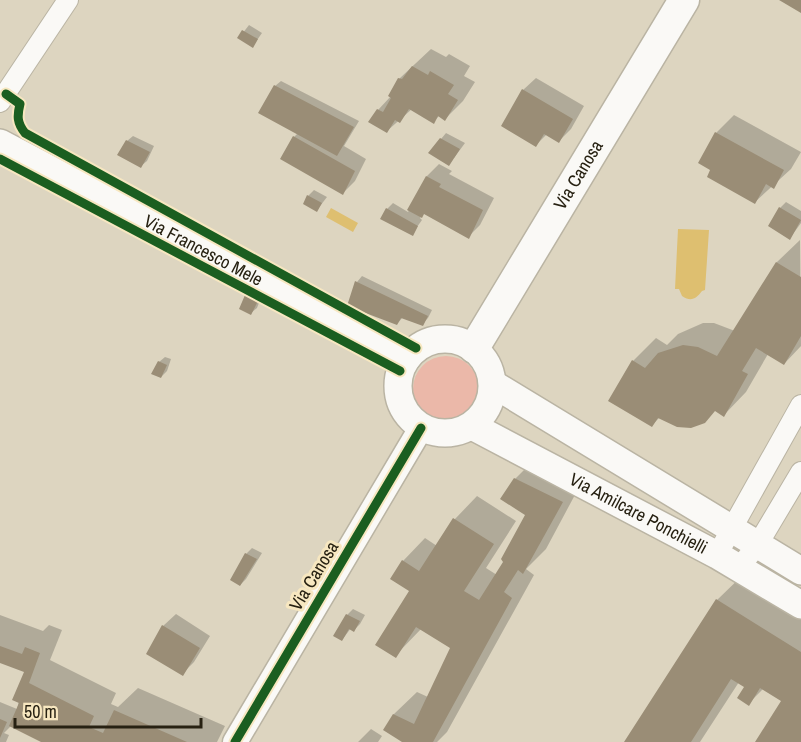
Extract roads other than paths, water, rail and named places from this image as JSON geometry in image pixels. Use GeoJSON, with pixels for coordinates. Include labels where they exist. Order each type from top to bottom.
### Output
{"type":"FeatureCollection","features":[{"type":"Feature","properties":{"kind":"main road","name":"Via Canosa"},"geometry":{"type":"LineString","coordinates":[[474,348],[684,0]]}},
{"type":"Feature","properties":{"kind":"main road","name":"Via Francesco Mele"},"geometry":{"type":"LineString","coordinates":[[0,143],[407,358]]}},
{"type":"Feature","properties":{"kind":"main road"},"geometry":{"type":"LineString","coordinates":[[430,341],[460,341],[474,348],[484,358],[493,384],[491,400],[483,415],[472,426],[460,432],[434,433],[422,428],[409,417],[400,403],[398,387],[400,371],[407,358],[416,348],[430,341]]}},
{"type":"Feature","properties":{"kind":"main road","name":"Via Amilcare Ponchielli"},"geometry":{"type":"LineString","coordinates":[[493,384],[801,571]]}},
{"type":"Feature","properties":{"kind":"main road","name":"Via Amilcare Ponchielli"},"geometry":{"type":"LineString","coordinates":[[472,426],[728,561],[801,605]]}},
{"type":"Feature","properties":{"kind":"street"},"geometry":{"type":"LineString","coordinates":[[0,102],[68,0]]}},
{"type":"Feature","properties":{"kind":"street"},"geometry":{"type":"LineString","coordinates":[[728,561],[732,529],[801,405]]}},
{"type":"Feature","properties":{"kind":"street","name":"Via Canosa"},"geometry":{"type":"LineString","coordinates":[[235,742],[422,428]]}},
{"type":"Feature","properties":{"kind":"street"},"geometry":{"type":"LineString","coordinates":[[728,561],[758,544],[801,472]]}}]}
